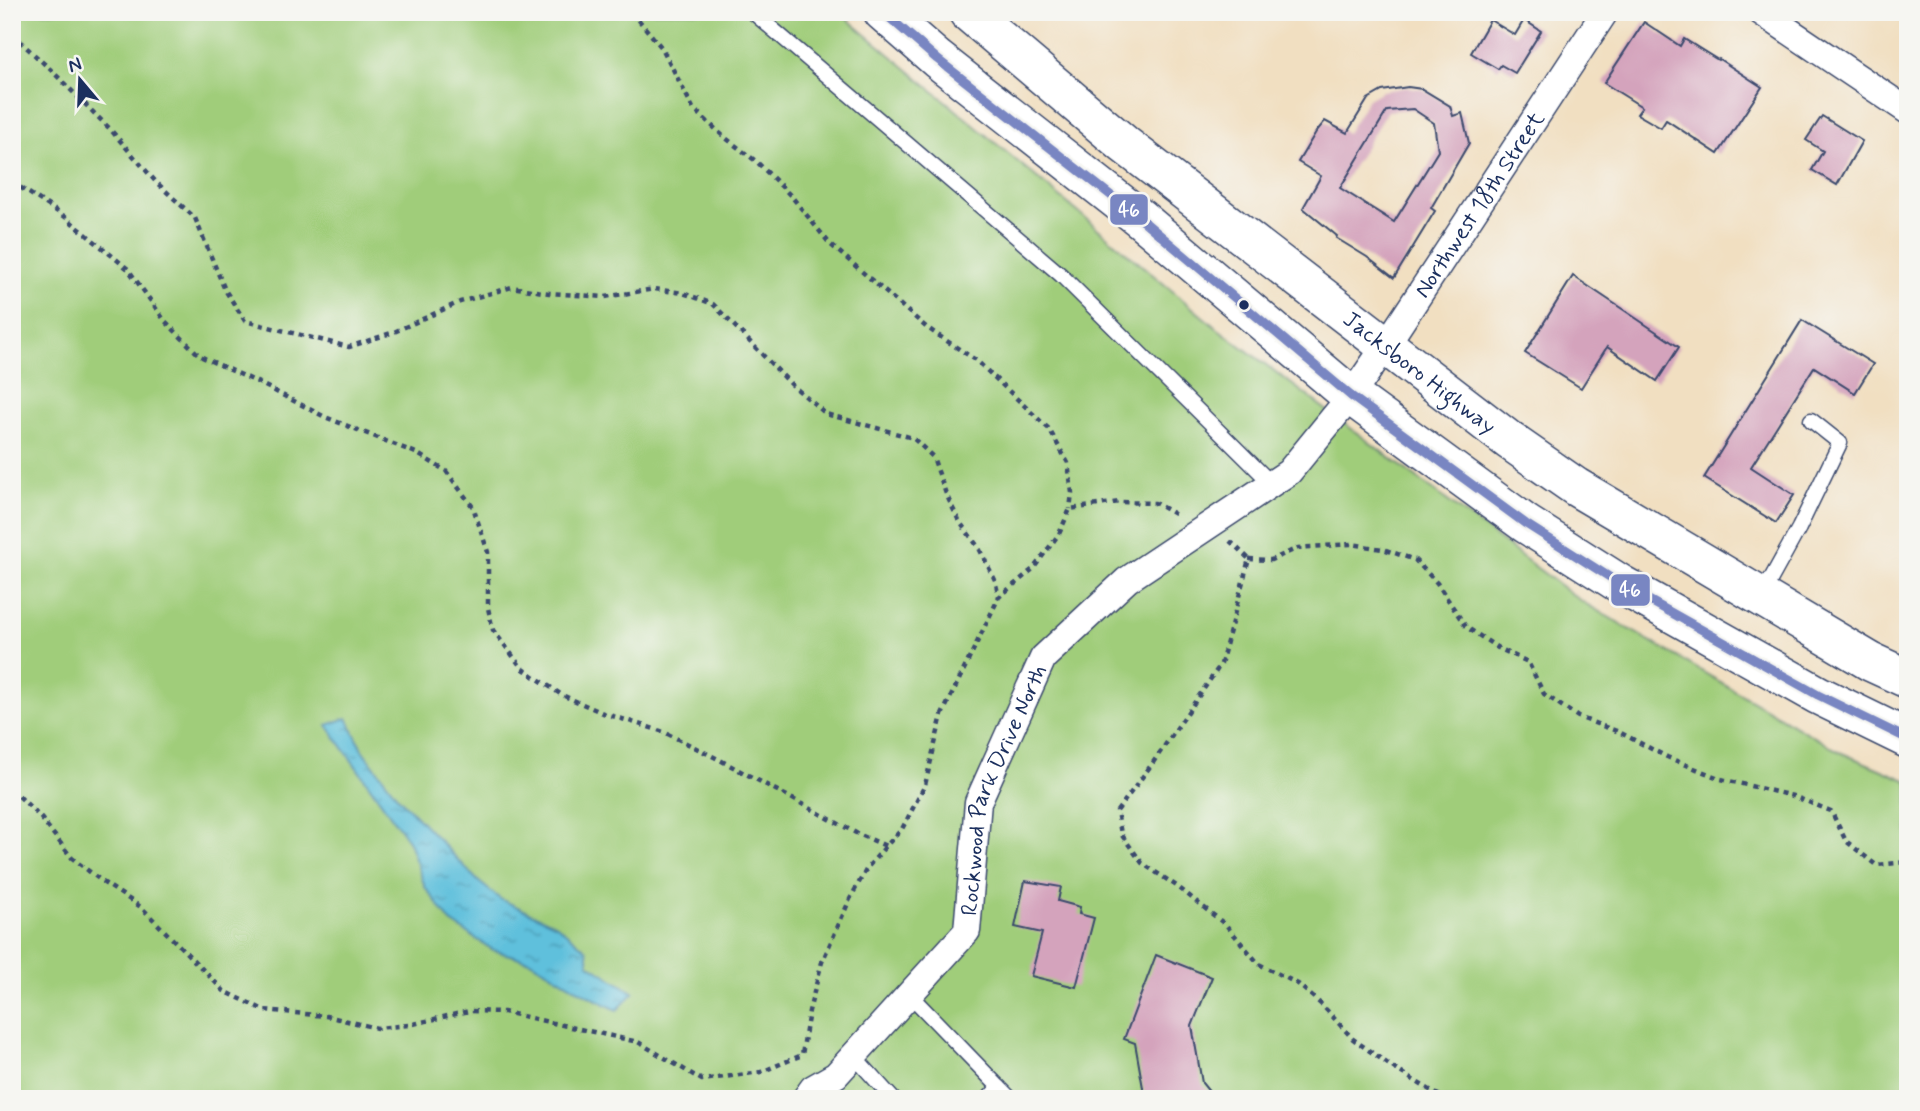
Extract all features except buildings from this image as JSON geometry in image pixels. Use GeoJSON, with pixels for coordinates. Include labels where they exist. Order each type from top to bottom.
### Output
{"type":"FeatureCollection","features":[{"type":"Feature","properties":{"kind":"main road"},"geometry":{"type":"LineString","coordinates":[[883,12],[937,59],[1141,219],[1351,396],[1526,524],[1611,578],[1818,695],[1898,734],[1906,678]]}},
{"type":"Feature","properties":{"kind":"main road","name":"Jacksboro Highway"},"geometry":{"type":"LineString","coordinates":[[968,12],[1125,145],[1510,441],[1576,487],[1871,662],[1906,678]]}},
{"type":"Feature","properties":{"kind":"street","name":"Northwest 18th Street"},"geometry":{"type":"LineString","coordinates":[[1351,396],[1605,12]]}},
{"type":"Feature","properties":{"kind":"street"},"geometry":{"type":"LineString","coordinates":[[1761,12],[1908,111]]}},
{"type":"Feature","properties":{"kind":"street","name":"Rockwood Park Drive North"},"geometry":{"type":"LineString","coordinates":[[805,1099],[813,1088],[836,1075],[967,931],[978,802],[1043,658],[1127,580],[1289,472],[1351,396]]}},
{"type":"Feature","properties":{"kind":"lane"},"geometry":{"type":"LineString","coordinates":[[755,14],[1061,275],[1272,484]]}},
{"type":"Feature","properties":{"kind":"lane"},"geometry":{"type":"LineString","coordinates":[[1761,597],[1799,528],[1840,443],[1811,420]]}},
{"type":"Feature","properties":{"kind":"lane"},"geometry":{"type":"LineString","coordinates":[[910,995],[1012,1099]]}},
{"type":"Feature","properties":{"kind":"lane"},"geometry":{"type":"LineString","coordinates":[[854,1056],[893,1099]]}},
{"type":"Feature","properties":{"kind":"lane"},"geometry":{"type":"LineString","coordinates":[[988,1099],[999,1087]]}},
{"type":"Feature","properties":{"kind":"path"},"geometry":{"type":"LineString","coordinates":[[12,789],[41,818],[72,858],[104,883],[141,906],[225,991],[264,1010],[326,1016],[377,1028],[409,1025],[469,1011],[504,1012],[638,1042],[702,1080],[761,1072],[802,1055],[809,1011],[822,962],[850,899],[867,868],[902,829],[925,785],[942,715],[999,597],[1033,569],[1059,534],[1070,509],[1072,493],[1068,463],[1049,429],[977,361],[926,327],[830,244],[792,197],[757,162],[693,108],[662,48],[632,12]]}},
{"type":"Feature","properties":{"kind":"path"},"geometry":{"type":"LineString","coordinates":[[12,34],[51,69],[110,129],[156,182],[195,218],[225,290],[244,321],[349,347],[394,332],[460,302],[512,287],[604,297],[654,289],[683,293],[703,300],[713,304],[791,384],[826,414],[913,438],[933,457],[946,494],[959,521],[979,548],[995,580],[999,597]]}},
{"type":"Feature","properties":{"kind":"path"},"geometry":{"type":"LineString","coordinates":[[12,182],[64,216],[128,269],[165,321],[200,356],[325,417],[416,453],[446,471],[473,507],[488,552],[488,608],[493,630],[522,668],[562,695],[603,713],[664,732],[856,833],[886,846]]}},
{"type":"Feature","properties":{"kind":"path"},"geometry":{"type":"LineString","coordinates":[[1070,509],[1119,502],[1155,502],[1185,520],[1227,538],[1249,559],[1271,560],[1298,548],[1351,544],[1383,549],[1415,561],[1437,583],[1466,627],[1498,648],[1528,662],[1544,694],[1578,717],[1721,779],[1793,796],[1831,811],[1846,841],[1876,865],[1908,863]]}},
{"type":"Feature","properties":{"kind":"path"},"geometry":{"type":"LineString","coordinates":[[1249,559],[1221,664],[1117,811],[1121,834],[1142,863],[1226,925],[1259,964],[1298,984],[1322,1005],[1353,1039],[1395,1069],[1445,1099]]}},
{"type":"Feature","properties":{"kind":"green space"},"geometry":{"type":"Polygon","coordinates":[[[12,12],[839,12],[1213,325],[1581,601],[1842,753],[1908,781],[1908,1099],[12,1099],[12,12]]]}},
{"type":"Feature","properties":{"kind":"water"},"geometry":{"type":"Polygon","coordinates":[[[347,718],[363,751],[398,797],[478,881],[500,899],[557,925],[587,950],[589,964],[634,993],[617,1010],[530,961],[493,950],[451,922],[425,887],[409,842],[327,725],[347,718]]]}},
{"type":"Feature","properties":{"kind":"transit line","name":"46"},"geometry":{"type":"LineString","coordinates":[[883,12],[937,59],[1141,219],[1351,396],[1526,524],[1622,585],[1818,695],[1908,739]]}}]}
